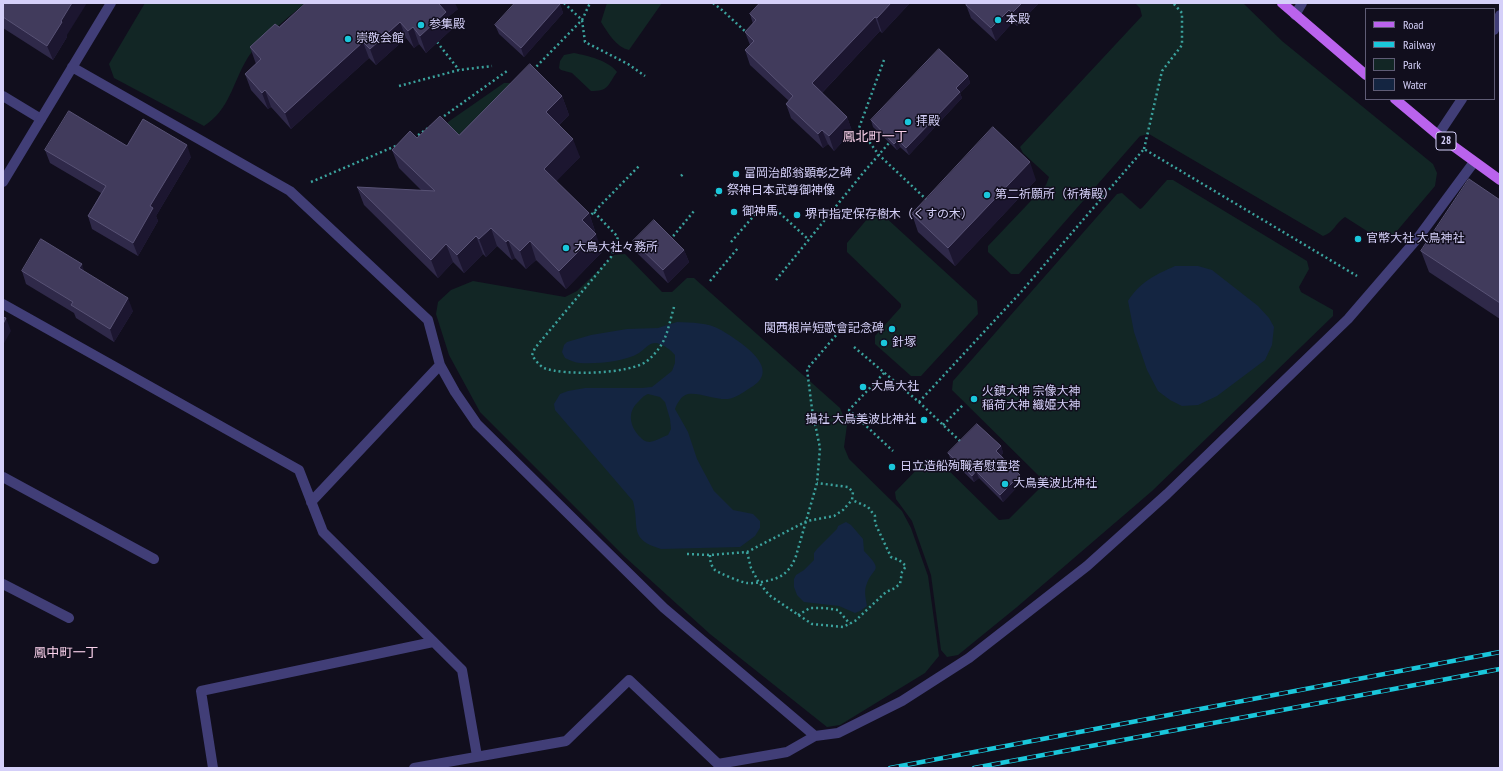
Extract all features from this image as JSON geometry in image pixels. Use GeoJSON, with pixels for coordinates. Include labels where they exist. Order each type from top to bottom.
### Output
{"type":"FeatureCollection","features":[{"type":"Feature","properties":{"kind":"main road"},"geometry":{"type":"LineString","coordinates":[[1282,3],[1365,74]]}},
{"type":"Feature","properties":{"kind":"main road","name":"28"},"geometry":{"type":"LineString","coordinates":[[1396,100],[1438,135],[1500,180]]}},
{"type":"Feature","properties":{"kind":"street"},"geometry":{"type":"LineString","coordinates":[[3,182],[111,3]]}},
{"type":"Feature","properties":{"kind":"street"},"geometry":{"type":"LineString","coordinates":[[1295,15],[1302,3]]}},
{"type":"Feature","properties":{"kind":"street"},"geometry":{"type":"LineString","coordinates":[[1495,28],[1500,15]]}},
{"type":"Feature","properties":{"kind":"street"},"geometry":{"type":"LineString","coordinates":[[72,68],[290,190],[428,320],[440,365],[455,392],[477,424],[664,608],[815,736]]}},
{"type":"Feature","properties":{"kind":"street"},"geometry":{"type":"LineString","coordinates":[[3,96],[41,120]]}},
{"type":"Feature","properties":{"kind":"street"},"geometry":{"type":"LineString","coordinates":[[1438,135],[1461,100]]}},
{"type":"Feature","properties":{"kind":"street"},"geometry":{"type":"LineString","coordinates":[[414,768],[566,741],[629,680],[718,764],[787,752],[815,736],[838,733],[902,701],[969,658],[1087,566],[1167,494],[1342,324],[1417,239],[1474,162]]}},
{"type":"Feature","properties":{"kind":"street"},"geometry":{"type":"LineString","coordinates":[[3,304],[299,470],[323,532],[462,670],[476,756]]}},
{"type":"Feature","properties":{"kind":"street"},"geometry":{"type":"LineString","coordinates":[[311,502],[440,365]]}},
{"type":"Feature","properties":{"kind":"street"},"geometry":{"type":"LineString","coordinates":[[3,477],[154,559]]}},
{"type":"Feature","properties":{"kind":"street"},"geometry":{"type":"LineString","coordinates":[[3,584],[69,618]]}},
{"type":"Feature","properties":{"kind":"street"},"geometry":{"type":"LineString","coordinates":[[213,768],[201,691],[434,642]]}},
{"type":"Feature","properties":{"kind":"path"},"geometry":{"type":"LineString","coordinates":[[564,3],[582,20],[585,42],[628,64],[645,76]]}},
{"type":"Feature","properties":{"kind":"path"},"geometry":{"type":"LineString","coordinates":[[533,71],[582,20],[590,3]]}},
{"type":"Feature","properties":{"kind":"path"},"geometry":{"type":"LineString","coordinates":[[713,3],[750,36]]}},
{"type":"Feature","properties":{"kind":"path"},"geometry":{"type":"LineString","coordinates":[[918,402],[1021,292],[1144,149],[1162,71],[1182,45],[1182,13],[1172,3]]}},
{"type":"Feature","properties":{"kind":"path"},"geometry":{"type":"LineString","coordinates":[[437,42],[460,70]]}},
{"type":"Feature","properties":{"kind":"path"},"geometry":{"type":"LineString","coordinates":[[884,60],[859,128],[879,155],[933,206]]}},
{"type":"Feature","properties":{"kind":"path"},"geometry":{"type":"LineString","coordinates":[[399,86],[460,70],[492,66]]}},
{"type":"Feature","properties":{"kind":"path"},"geometry":{"type":"LineString","coordinates":[[412,139],[508,71]]}},
{"type":"Feature","properties":{"kind":"path"},"geometry":{"type":"LineString","coordinates":[[290,190],[404,142]]}},
{"type":"Feature","properties":{"kind":"path"},"geometry":{"type":"LineString","coordinates":[[776,280],[889,143]]}},
{"type":"Feature","properties":{"kind":"path"},"geometry":{"type":"LineString","coordinates":[[1144,149],[1375,287]]}},
{"type":"Feature","properties":{"kind":"path"},"geometry":{"type":"LineString","coordinates":[[585,222],[640,166]]}},
{"type":"Feature","properties":{"kind":"path"},"geometry":{"type":"LineString","coordinates":[[772,206],[809,240]]}},
{"type":"Feature","properties":{"kind":"path"},"geometry":{"type":"LineString","coordinates":[[668,242],[694,211]]}},
{"type":"Feature","properties":{"kind":"path"},"geometry":{"type":"LineString","coordinates":[[731,242],[758,211]]}},
{"type":"Feature","properties":{"kind":"path"},"geometry":{"type":"LineString","coordinates":[[594,212],[618,237],[611,257],[534,348],[532,355],[536,362],[544,368],[561,371],[596,373],[626,370],[645,362],[661,348],[674,307]]}},
{"type":"Feature","properties":{"kind":"path"},"geometry":{"type":"LineString","coordinates":[[710,281],[738,248]]}},
{"type":"Feature","properties":{"kind":"path"},"geometry":{"type":"LineString","coordinates":[[710,555],[710,562],[715,570],[728,577],[747,583],[780,576],[792,567],[807,521],[817,483],[820,448],[812,409],[807,369],[838,333]]}},
{"type":"Feature","properties":{"kind":"path"},"geometry":{"type":"LineString","coordinates":[[854,347],[944,425],[964,446]]}},
{"type":"Feature","properties":{"kind":"path"},"geometry":{"type":"LineString","coordinates":[[884,373],[849,410],[893,452]]}},
{"type":"Feature","properties":{"kind":"path"},"geometry":{"type":"LineString","coordinates":[[944,425],[963,405]]}},
{"type":"Feature","properties":{"kind":"path"},"geometry":{"type":"LineString","coordinates":[[687,554],[710,555],[747,552],[807,521],[834,516],[843,510],[852,500],[853,492],[848,488],[817,483]]}},
{"type":"Feature","properties":{"kind":"path"},"geometry":{"type":"LineString","coordinates":[[747,552],[751,568],[758,581],[770,595],[798,615],[812,624],[843,627],[850,624],[886,592],[900,584],[902,572],[906,566],[900,560],[890,557],[875,524],[875,516],[868,507],[852,500]]}},
{"type":"Feature","properties":{"kind":"path"},"geometry":{"type":"LineString","coordinates":[[798,615],[810,608],[838,610],[850,624]]}},
{"type":"Feature","properties":{"kind":"green space"},"geometry":{"type":"Polygon","coordinates":[[[145,3],[305,3],[274,30],[252,52],[242,68],[230,96],[220,112],[204,126],[114,78],[109,64],[145,3]]]}},
{"type":"Feature","properties":{"kind":"green space"},"geometry":{"type":"Polygon","coordinates":[[[607,3],[662,3],[629,50],[616,43],[601,22],[607,3]]]}},
{"type":"Feature","properties":{"kind":"green space"},"geometry":{"type":"Polygon","coordinates":[[[1135,3],[1243,3],[1282,41],[1433,164],[1437,173],[1435,186],[1391,238],[1381,240],[1345,217],[1333,230],[1323,236],[1149,134],[1140,136],[1019,274],[1011,274],[988,252],[988,246],[1046,185],[1049,177],[1023,153],[1020,147],[1142,16],[1140,8],[1135,3]]]}},
{"type":"Feature","properties":{"kind":"green space"},"geometry":{"type":"Polygon","coordinates":[[[574,53],[597,59],[608,64],[617,72],[607,87],[597,91],[591,91],[572,73],[559,68],[560,61],[564,55],[574,53]]]}},
{"type":"Feature","properties":{"kind":"green space"},"geometry":{"type":"Polygon","coordinates":[[[504,83],[510,83],[518,90],[470,144],[446,128],[448,122],[504,83]]]}},
{"type":"Feature","properties":{"kind":"green space"},"geometry":{"type":"Polygon","coordinates":[[[1167,180],[1173,180],[1307,261],[1309,269],[1299,287],[1301,292],[1333,310],[1333,316],[1152,491],[1017,607],[958,655],[947,657],[941,650],[931,575],[912,521],[896,499],[895,492],[927,459],[938,460],[999,520],[1009,519],[1040,488],[1041,478],[952,390],[953,381],[1117,194],[1122,193],[1140,209],[1167,180]]]}},
{"type":"Feature","properties":{"kind":"green space"},"geometry":{"type":"Polygon","coordinates":[[[884,216],[977,301],[978,314],[921,376],[911,376],[875,344],[875,336],[901,307],[901,304],[847,252],[847,243],[868,218],[884,216]]]}},
{"type":"Feature","properties":{"kind":"green space"},"geometry":{"type":"Polygon","coordinates":[[[625,254],[662,292],[672,292],[687,278],[694,278],[840,408],[847,425],[844,447],[849,459],[902,511],[911,528],[928,576],[939,656],[925,673],[840,725],[827,727],[710,634],[625,557],[480,412],[449,355],[436,314],[438,302],[451,290],[473,281],[565,297],[577,291],[614,255],[625,254]]]}},
{"type":"Feature","properties":{"kind":"water"},"geometry":{"type":"Polygon","coordinates":[[[1175,266],[1198,266],[1212,270],[1258,306],[1269,318],[1274,327],[1272,345],[1265,360],[1217,396],[1198,405],[1182,406],[1170,400],[1158,391],[1147,370],[1134,332],[1128,301],[1133,294],[1148,280],[1175,266]]]}},
{"type":"Feature","properties":{"kind":"water"},"geometry":{"type":"Polygon","coordinates":[[[677,322],[700,323],[716,327],[747,348],[761,364],[763,372],[760,381],[739,395],[728,399],[723,399],[697,394],[688,394],[680,400],[675,409],[688,432],[697,459],[714,491],[733,510],[753,514],[760,521],[760,528],[755,536],[740,547],[661,549],[644,541],[639,537],[637,531],[633,501],[555,410],[554,404],[560,394],[568,391],[585,388],[652,387],[672,371],[675,363],[675,355],[671,351],[662,345],[654,343],[639,353],[626,358],[602,363],[578,363],[565,358],[562,352],[564,345],[567,342],[591,335],[627,329],[658,328],[677,322]],[[648,394],[638,402],[632,410],[631,419],[636,432],[642,439],[650,442],[668,435],[671,429],[665,402],[660,397],[648,394]]]}},
{"type":"Feature","properties":{"kind":"water"},"geometry":{"type":"Polygon","coordinates":[[[846,522],[851,525],[863,539],[864,551],[876,566],[876,569],[869,579],[865,589],[867,606],[855,613],[839,606],[804,602],[797,595],[794,587],[794,579],[796,575],[804,570],[814,560],[814,553],[837,529],[838,526],[846,522]]]}},
{"type":"Feature","properties":{"kind":"building"},"geometry":{"type":"Polygon","coordinates":[[[3,3],[72,3],[47,46],[3,17],[3,3]]]}},
{"type":"Feature","properties":{"kind":"building"},"geometry":{"type":"Polygon","coordinates":[[[306,3],[440,3],[439,4],[446,12],[420,36],[413,27],[408,31],[400,22],[370,49],[363,42],[285,113],[265,90],[262,93],[245,74],[261,59],[250,47],[275,24],[279,27],[306,3]]]}},
{"type":"Feature","properties":{"kind":"building"},"geometry":{"type":"Polygon","coordinates":[[[515,3],[560,4],[521,48],[495,25],[515,3]]]}},
{"type":"Feature","properties":{"kind":"building"},"geometry":{"type":"Polygon","coordinates":[[[760,3],[891,3],[877,18],[875,17],[812,83],[847,117],[829,136],[822,130],[818,134],[786,104],[793,96],[745,50],[754,41],[745,32],[756,20],[750,14],[760,3]]]}},
{"type":"Feature","properties":{"kind":"building"},"geometry":{"type":"Polygon","coordinates":[[[969,3],[1022,3],[1012,13],[1009,10],[991,28],[966,5],[969,3]]]}},
{"type":"Feature","properties":{"kind":"building"},"geometry":{"type":"Polygon","coordinates":[[[939,49],[968,76],[956,88],[960,92],[906,148],[898,140],[894,144],[871,120],[939,49]]]}},
{"type":"Feature","properties":{"kind":"building"},"geometry":{"type":"Polygon","coordinates":[[[530,64],[562,96],[546,112],[573,139],[544,169],[589,213],[582,220],[596,234],[559,271],[530,241],[520,251],[508,240],[506,242],[491,228],[479,239],[476,236],[457,255],[446,244],[431,260],[357,187],[435,191],[392,150],[410,131],[417,138],[440,116],[459,135],[530,64]]]}},
{"type":"Feature","properties":{"kind":"building"},"geometry":{"type":"Polygon","coordinates":[[[69,111],[127,146],[143,119],[187,145],[150,206],[153,208],[133,243],[88,216],[106,186],[45,150],[69,111]]]}},
{"type":"Feature","properties":{"kind":"building","name":"第二祈願所（祈祷殿）"},"geometry":{"type":"Polygon","coordinates":[[[993,127],[1030,162],[948,248],[912,214],[993,127]]]}},
{"type":"Feature","properties":{"kind":"building"},"geometry":{"type":"Polygon","coordinates":[[[1469,179],[1500,200],[1500,303],[1421,251],[1469,179]]]}},
{"type":"Feature","properties":{"kind":"building"},"geometry":{"type":"Polygon","coordinates":[[[654,220],[684,250],[663,270],[633,241],[654,220]]]}},
{"type":"Feature","properties":{"kind":"building"},"geometry":{"type":"Polygon","coordinates":[[[41,239],[82,264],[79,268],[128,298],[110,329],[71,305],[73,302],[22,271],[41,239]]]}},
{"type":"Feature","properties":{"kind":"building"},"geometry":{"type":"Polygon","coordinates":[[[3,317],[6,318],[3,324],[3,317]]]}},
{"type":"Feature","properties":{"kind":"building"},"geometry":{"type":"Polygon","coordinates":[[[977,424],[1001,446],[996,451],[1020,475],[1000,495],[976,471],[972,476],[948,453],[977,424]]]}},
{"type":"Feature","properties":{"kind":"railway"},"geometry":{"type":"LineString","coordinates":[[890,768],[1500,652]]}},
{"type":"Feature","properties":{"kind":"railway"},"geometry":{"type":"LineString","coordinates":[[974,768],[1500,669]]}},
{"type":"Feature","properties":{"kind":"place","name":"本殿"},"geometry":{"type":"Point","coordinates":[998,20]}},
{"type":"Feature","properties":{"kind":"place","name":"参集殿"},"geometry":{"type":"Point","coordinates":[421,25]}},
{"type":"Feature","properties":{"kind":"place","name":"崇敬会館"},"geometry":{"type":"Point","coordinates":[348,39]}},
{"type":"Feature","properties":{"kind":"place","name":"拝殿"},"geometry":{"type":"Point","coordinates":[908,122]}},
{"type":"Feature","properties":{"kind":"place","name":"富岡治郎翁顕彰之碑"},"geometry":{"type":"Point","coordinates":[736,174]}},
{"type":"Feature","properties":{"kind":"place","name":"祭神日本武尊御神像"},"geometry":{"type":"Point","coordinates":[719,191]}},
{"type":"Feature","properties":{"kind":"place","name":"第二祈願所（祈祷殿）"},"geometry":{"type":"Point","coordinates":[987,195]}},
{"type":"Feature","properties":{"kind":"place","name":"御神馬"},"geometry":{"type":"Point","coordinates":[734,212]}},
{"type":"Feature","properties":{"kind":"place","name":"堺市指定保存樹木（くすの木）"},"geometry":{"type":"Point","coordinates":[797,215]}},
{"type":"Feature","properties":{"kind":"place","name":"官幣大社 大鳥神社"},"geometry":{"type":"Point","coordinates":[1358,239]}},
{"type":"Feature","properties":{"kind":"place","name":"大鳥大社々務所"},"geometry":{"type":"Point","coordinates":[566,248]}},
{"type":"Feature","properties":{"kind":"place","name":"関西根岸短歌會記念碑"},"geometry":{"type":"Point","coordinates":[892,329]}},
{"type":"Feature","properties":{"kind":"place","name":"針塚"},"geometry":{"type":"Point","coordinates":[884,343]}},
{"type":"Feature","properties":{"kind":"place","name":"大鳥大社"},"geometry":{"type":"Point","coordinates":[863,387]}},
{"type":"Feature","properties":{"kind":"place","name":"火鎮大神 宗像大神 稲荷大神 織姫大神"},"geometry":{"type":"Point","coordinates":[974,399]}},
{"type":"Feature","properties":{"kind":"place","name":"攝社 大鳥美波比神社"},"geometry":{"type":"Point","coordinates":[924,420]}},
{"type":"Feature","properties":{"kind":"place","name":"日立造船殉職者慰霊塔"},"geometry":{"type":"Point","coordinates":[892,467]}},
{"type":"Feature","properties":{"kind":"place","name":"大鳥美波比神社"},"geometry":{"type":"Point","coordinates":[1005,484]}},
{"type":"Feature","properties":{"kind":"district","name":"鳳北町一丁"},"geometry":{"type":"Point","coordinates":[875,137]}},
{"type":"Feature","properties":{"kind":"district","name":"鳳中町一丁"},"geometry":{"type":"Point","coordinates":[66,653]}}]}
